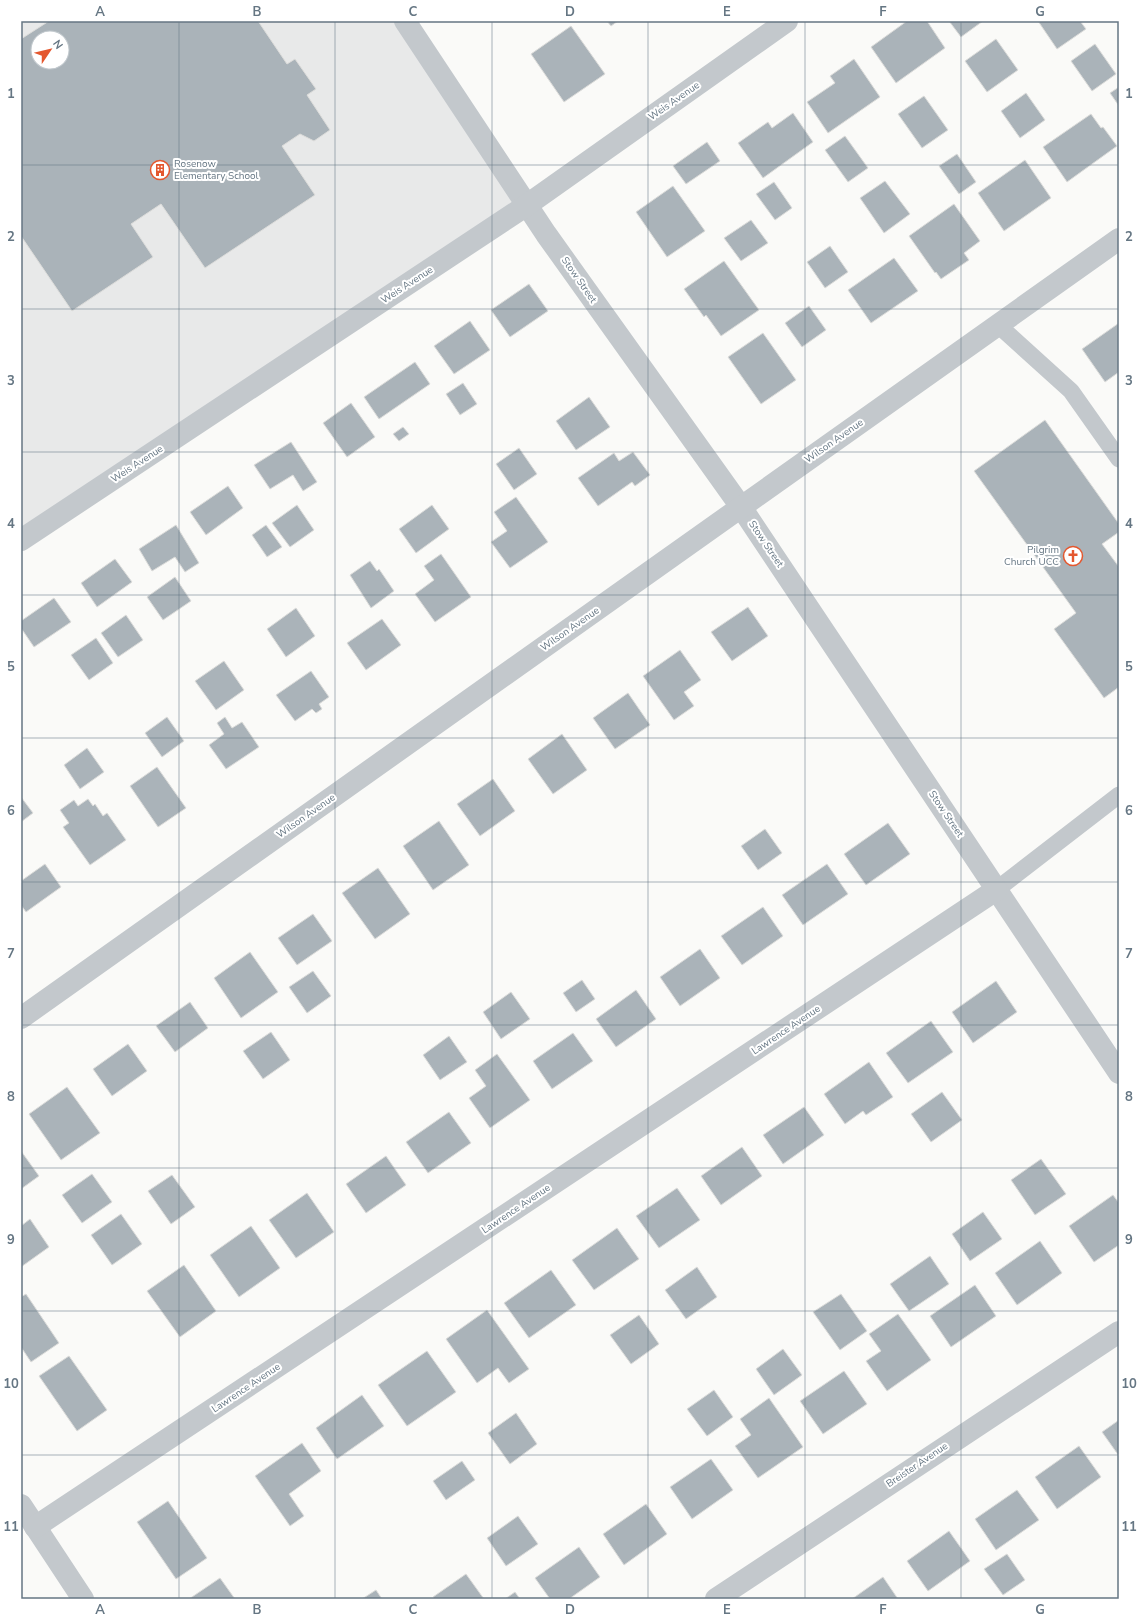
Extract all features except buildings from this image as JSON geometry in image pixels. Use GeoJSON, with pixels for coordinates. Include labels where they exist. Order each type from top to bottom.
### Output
{"type":"FeatureCollection","features":[{"type":"Feature","properties":{"kind":"street","name":"Stow Street"},"geometry":{"type":"LineString","coordinates":[[405,21],[527,205],[741,508],[1119,1073]]}},
{"type":"Feature","properties":{"kind":"street","name":"Weis Avenue"},"geometry":{"type":"LineString","coordinates":[[21,540],[527,205],[787,21]]}},
{"type":"Feature","properties":{"kind":"street","name":"Wilson Avenue"},"geometry":{"type":"LineString","coordinates":[[21,1018],[1119,239]]}},
{"type":"Feature","properties":{"kind":"street","name":"Lawrence Avenue"},"geometry":{"type":"LineString","coordinates":[[36,1527],[996,890]]}},
{"type":"Feature","properties":{"kind":"street","name":"Breister Avenue"},"geometry":{"type":"LineString","coordinates":[[716,1599],[1119,1332]]}},
{"type":"Feature","properties":{"kind":"street"},"geometry":{"type":"LineString","coordinates":[[21,1506],[83,1599]]}},
{"type":"Feature","properties":{"kind":"lane"},"geometry":{"type":"LineString","coordinates":[[998,326],[1071,391],[1119,459]]}},
{"type":"Feature","properties":{"kind":"lane"},"geometry":{"type":"LineString","coordinates":[[996,890],[1119,796]]}},
{"type":"Feature","properties":{"kind":"shaded area"},"geometry":{"type":"Polygon","coordinates":[[[21,21],[405,21],[527,205],[21,540],[21,21]]]}},
{"type":"Feature","properties":{"kind":"place","name":"Rosenow Elementary School"},"geometry":{"type":"Point","coordinates":[160,170]}},
{"type":"Feature","properties":{"kind":"place","name":"Pilgrim Church UCC"},"geometry":{"type":"Point","coordinates":[1073,556]}}]}
